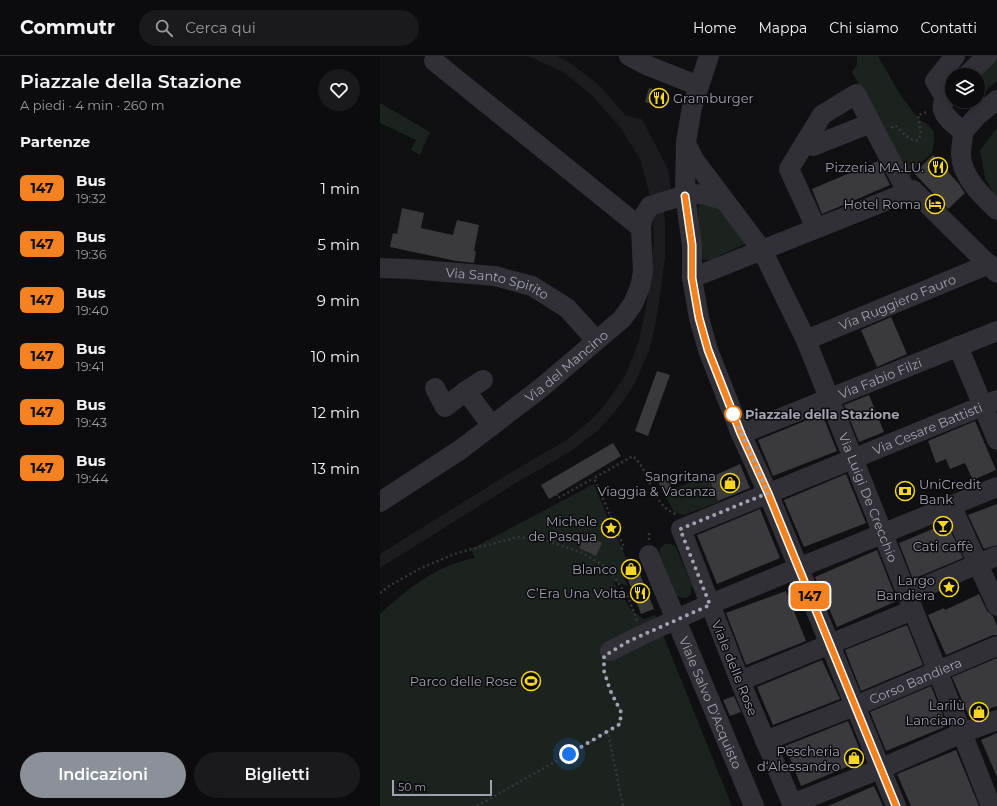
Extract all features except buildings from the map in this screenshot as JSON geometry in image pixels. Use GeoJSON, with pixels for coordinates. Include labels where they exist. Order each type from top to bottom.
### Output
{"type":"FeatureCollection","features":[{"type":"Feature","properties":{"kind":"street"},"geometry":{"type":"LineString","coordinates":[[629,56],[646,65],[699,86]]}},
{"type":"Feature","properties":{"kind":"street"},"geometry":{"type":"LineString","coordinates":[[709,56],[692,107],[686,142],[685,196],[692,245],[692,278],[699,318],[708,350],[741,434],[768,493],[896,806]]}},
{"type":"Feature","properties":{"kind":"street"},"geometry":{"type":"LineString","coordinates":[[945,68],[955,56]]}},
{"type":"Feature","properties":{"kind":"street"},"geometry":{"type":"LineString","coordinates":[[975,68],[987,56]]}},
{"type":"Feature","properties":{"kind":"street"},"geometry":{"type":"LineString","coordinates":[[434,61],[641,228]]}},
{"type":"Feature","properties":{"kind":"street"},"geometry":{"type":"LineString","coordinates":[[945,68],[935,81],[945,91]]}},
{"type":"Feature","properties":{"kind":"street"},"geometry":{"type":"LineString","coordinates":[[816,228],[789,169],[822,115],[856,94],[910,191],[993,268]]}},
{"type":"Feature","properties":{"kind":"street"},"geometry":{"type":"LineString","coordinates":[[997,100],[978,115],[963,132],[961,155],[966,174],[985,199],[997,210]]}},
{"type":"Feature","properties":{"kind":"street"},"geometry":{"type":"LineString","coordinates":[[945,102],[943,107],[945,116],[963,132]]}},
{"type":"Feature","properties":{"kind":"street"},"geometry":{"type":"LineString","coordinates":[[806,142],[813,146],[871,122]]}},
{"type":"Feature","properties":{"kind":"street","name":"Via Luigi De Crecchio"},"geometry":{"type":"LineString","coordinates":[[686,142],[694,161],[762,250],[806,340],[991,806]]}},
{"type":"Feature","properties":{"kind":"street"},"geometry":{"type":"LineString","coordinates":[[692,278],[910,191]]}},
{"type":"Feature","properties":{"kind":"street"},"geometry":{"type":"LineString","coordinates":[[685,196],[702,194],[723,200]]}},
{"type":"Feature","properties":{"kind":"street","name":"Via del Mancino"},"geometry":{"type":"LineString","coordinates":[[380,502],[460,450],[492,426],[541,388],[622,318],[634,304],[640,287],[643,272],[641,228],[643,217],[650,206],[685,196]]}},
{"type":"Feature","properties":{"kind":"street","name":"Via Santo Spirito"},"geometry":{"type":"LineString","coordinates":[[380,268],[495,276],[532,286],[568,308],[596,340]]}},
{"type":"Feature","properties":{"kind":"street","name":"Via Ruggiero Fauro"},"geometry":{"type":"LineString","coordinates":[[806,340],[993,268]]}},
{"type":"Feature","properties":{"kind":"street","name":"Via Fabio Filzi"},"geometry":{"type":"LineString","coordinates":[[741,434],[997,331]]}},
{"type":"Feature","properties":{"kind":"street"},"geometry":{"type":"LineString","coordinates":[[958,346],[990,403],[997,440]]}},
{"type":"Feature","properties":{"kind":"street"},"geometry":{"type":"LineString","coordinates":[[435,388],[445,407],[483,380]]}},
{"type":"Feature","properties":{"kind":"street"},"geometry":{"type":"LineString","coordinates":[[466,391],[492,426]]}},
{"type":"Feature","properties":{"kind":"street","name":"Via Cesare Battisti"},"geometry":{"type":"LineString","coordinates":[[680,529],[990,403]]}},
{"type":"Feature","properties":{"kind":"street"},"geometry":{"type":"LineString","coordinates":[[610,652],[642,635],[710,605],[997,487]]}},
{"type":"Feature","properties":{"kind":"street"},"geometry":{"type":"LineString","coordinates":[[951,505],[978,564],[995,596]]}},
{"type":"Feature","properties":{"kind":"street","name":"Viale delle Rose"},"geometry":{"type":"LineString","coordinates":[[680,529],[740,681],[792,805]]}},
{"type":"Feature","properties":{"kind":"street","name":"Viale Salvo D'Acquisto"},"geometry":{"type":"LineString","coordinates":[[649,555],[668,624],[754,806]]}},
{"type":"Feature","properties":{"kind":"street"},"geometry":{"type":"LineString","coordinates":[[740,681],[830,644],[978,564],[997,556]]}},
{"type":"Feature","properties":{"kind":"street","name":"Corso Bandiera"},"geometry":{"type":"LineString","coordinates":[[766,741],[937,672],[997,646]]}},
{"type":"Feature","properties":{"kind":"street"},"geometry":{"type":"LineString","coordinates":[[792,805],[962,733],[997,720]]}},
{"type":"Feature","properties":{"kind":"path"},"geometry":{"type":"LineString","coordinates":[[891,130],[896,126],[913,140],[918,140],[921,136],[918,115]]}},
{"type":"Feature","properties":{"kind":"path"},"geometry":{"type":"LineString","coordinates":[[556,494],[558,498],[633,456],[639,461],[661,505],[667,511],[681,516],[680,529]]}},
{"type":"Feature","properties":{"kind":"path"},"geometry":{"type":"LineString","coordinates":[[594,478],[624,547],[621,549]]}},
{"type":"Feature","properties":{"kind":"path"},"geometry":{"type":"LineString","coordinates":[[380,593],[389,586],[421,568],[457,553],[518,537],[546,540],[582,553],[608,568],[628,597],[642,635]]}},
{"type":"Feature","properties":{"kind":"path"},"geometry":{"type":"LineString","coordinates":[[477,806],[620,724],[621,712],[610,690],[604,671],[604,656],[610,652]]}},
{"type":"Feature","properties":{"kind":"path"},"geometry":{"type":"LineString","coordinates":[[608,732],[623,806]]}},
{"type":"Feature","properties":{"kind":"shaded area"},"geometry":{"type":"Polygon","coordinates":[[[528,56],[557,56],[569,62],[600,86],[626,116],[642,119],[668,169],[671,190],[661,193],[665,221],[665,258],[658,310],[650,348],[635,383],[624,400],[598,430],[571,451],[516,483],[380,568],[380,554],[510,473],[565,441],[590,421],[603,407],[624,378],[638,344],[646,308],[654,241],[649,192],[640,159],[622,130],[592,95],[563,72],[528,56]]]}},
{"type":"Feature","properties":{"kind":"shaded area"},"geometry":{"type":"Polygon","coordinates":[[[857,56],[878,56],[899,93],[920,120],[929,125],[934,133],[932,153],[917,166],[909,178],[852,72],[857,65],[857,56]]]}},
{"type":"Feature","properties":{"kind":"shaded area"},"geometry":{"type":"Polygon","coordinates":[[[997,56],[997,81],[985,91],[985,71],[997,56]]]}},
{"type":"Feature","properties":{"kind":"shaded area"},"geometry":{"type":"Polygon","coordinates":[[[380,103],[430,132],[420,155],[411,150],[416,140],[380,123],[380,103]]]}},
{"type":"Feature","properties":{"kind":"shaded area"},"geometry":{"type":"Polygon","coordinates":[[[997,128],[997,199],[985,178],[980,150],[997,128]]]}},
{"type":"Feature","properties":{"kind":"shaded area"},"geometry":{"type":"Polygon","coordinates":[[[701,203],[714,203],[745,241],[745,244],[710,260],[704,260],[702,258],[698,208],[701,203]]]}},
{"type":"Feature","properties":{"kind":"shaded area"},"geometry":{"type":"Polygon","coordinates":[[[708,475],[719,502],[684,515],[674,512],[664,493],[708,475]]]}},
{"type":"Feature","properties":{"kind":"shaded area","name":"Parco delle Rose"},"geometry":{"type":"Polygon","coordinates":[[[594,484],[609,521],[609,529],[616,535],[628,563],[620,566],[628,586],[613,581],[631,610],[644,619],[655,615],[732,806],[380,806],[380,614],[423,579],[448,566],[475,558],[471,549],[594,484]]]}},
{"type":"Feature","properties":{"kind":"shaded area"},"geometry":{"type":"Polygon","coordinates":[[[665,544],[675,546],[692,585],[691,594],[686,598],[676,595],[660,555],[660,549],[665,544]]]}},
{"type":"Feature","properties":{"kind":"bus line","name":"147"},"geometry":{"type":"LineString","coordinates":[[685,196],[692,245],[692,278],[699,318],[708,350],[741,434],[768,493],[875,758],[896,806]]}},
{"type":"Feature","properties":{"kind":"place","name":"Gramburger"},"geometry":{"type":"Point","coordinates":[659,98]}},
{"type":"Feature","properties":{"kind":"place","name":"Pizzeria MA.LU."},"geometry":{"type":"Point","coordinates":[938,167]}},
{"type":"Feature","properties":{"kind":"place","name":"Hotel Roma"},"geometry":{"type":"Point","coordinates":[935,204]}},
{"type":"Feature","properties":{"kind":"place","name":"Piazzale della Stazione"},"geometry":{"type":"Point","coordinates":[733,414]}},
{"type":"Feature","properties":{"kind":"place","name":"Sangritana Viaggia & Vacanza"},"geometry":{"type":"Point","coordinates":[730,483]}},
{"type":"Feature","properties":{"kind":"place","name":"UniCredit Bank"},"geometry":{"type":"Point","coordinates":[905,491]}},
{"type":"Feature","properties":{"kind":"place","name":"Cati caffè"},"geometry":{"type":"Point","coordinates":[943,526]}},
{"type":"Feature","properties":{"kind":"place","name":"Michele de Pasqua"},"geometry":{"type":"Point","coordinates":[611,528]}},
{"type":"Feature","properties":{"kind":"place","name":"Blanco"},"geometry":{"type":"Point","coordinates":[631,569]}},
{"type":"Feature","properties":{"kind":"place","name":"Largo Bandiera"},"geometry":{"type":"Point","coordinates":[949,587]}},
{"type":"Feature","properties":{"kind":"place","name":"C’Era Una Volta"},"geometry":{"type":"Point","coordinates":[640,593]}},
{"type":"Feature","properties":{"kind":"place","name":"Parco delle Rose"},"geometry":{"type":"Point","coordinates":[531,681]}},
{"type":"Feature","properties":{"kind":"place","name":"Larilù Lanciano"},"geometry":{"type":"Point","coordinates":[979,712]}},
{"type":"Feature","properties":{"kind":"place","name":"Pescheria d‘Alessandro"},"geometry":{"type":"Point","coordinates":[854,758]}},
{"type":"Feature","properties":{"kind":"route"},"geometry":{"type":"LineString","coordinates":[[569,754],[620,724],[621,712],[610,690],[604,671],[604,656],[629,641],[710,605],[680,529],[768,493],[733,414]]}}]}
